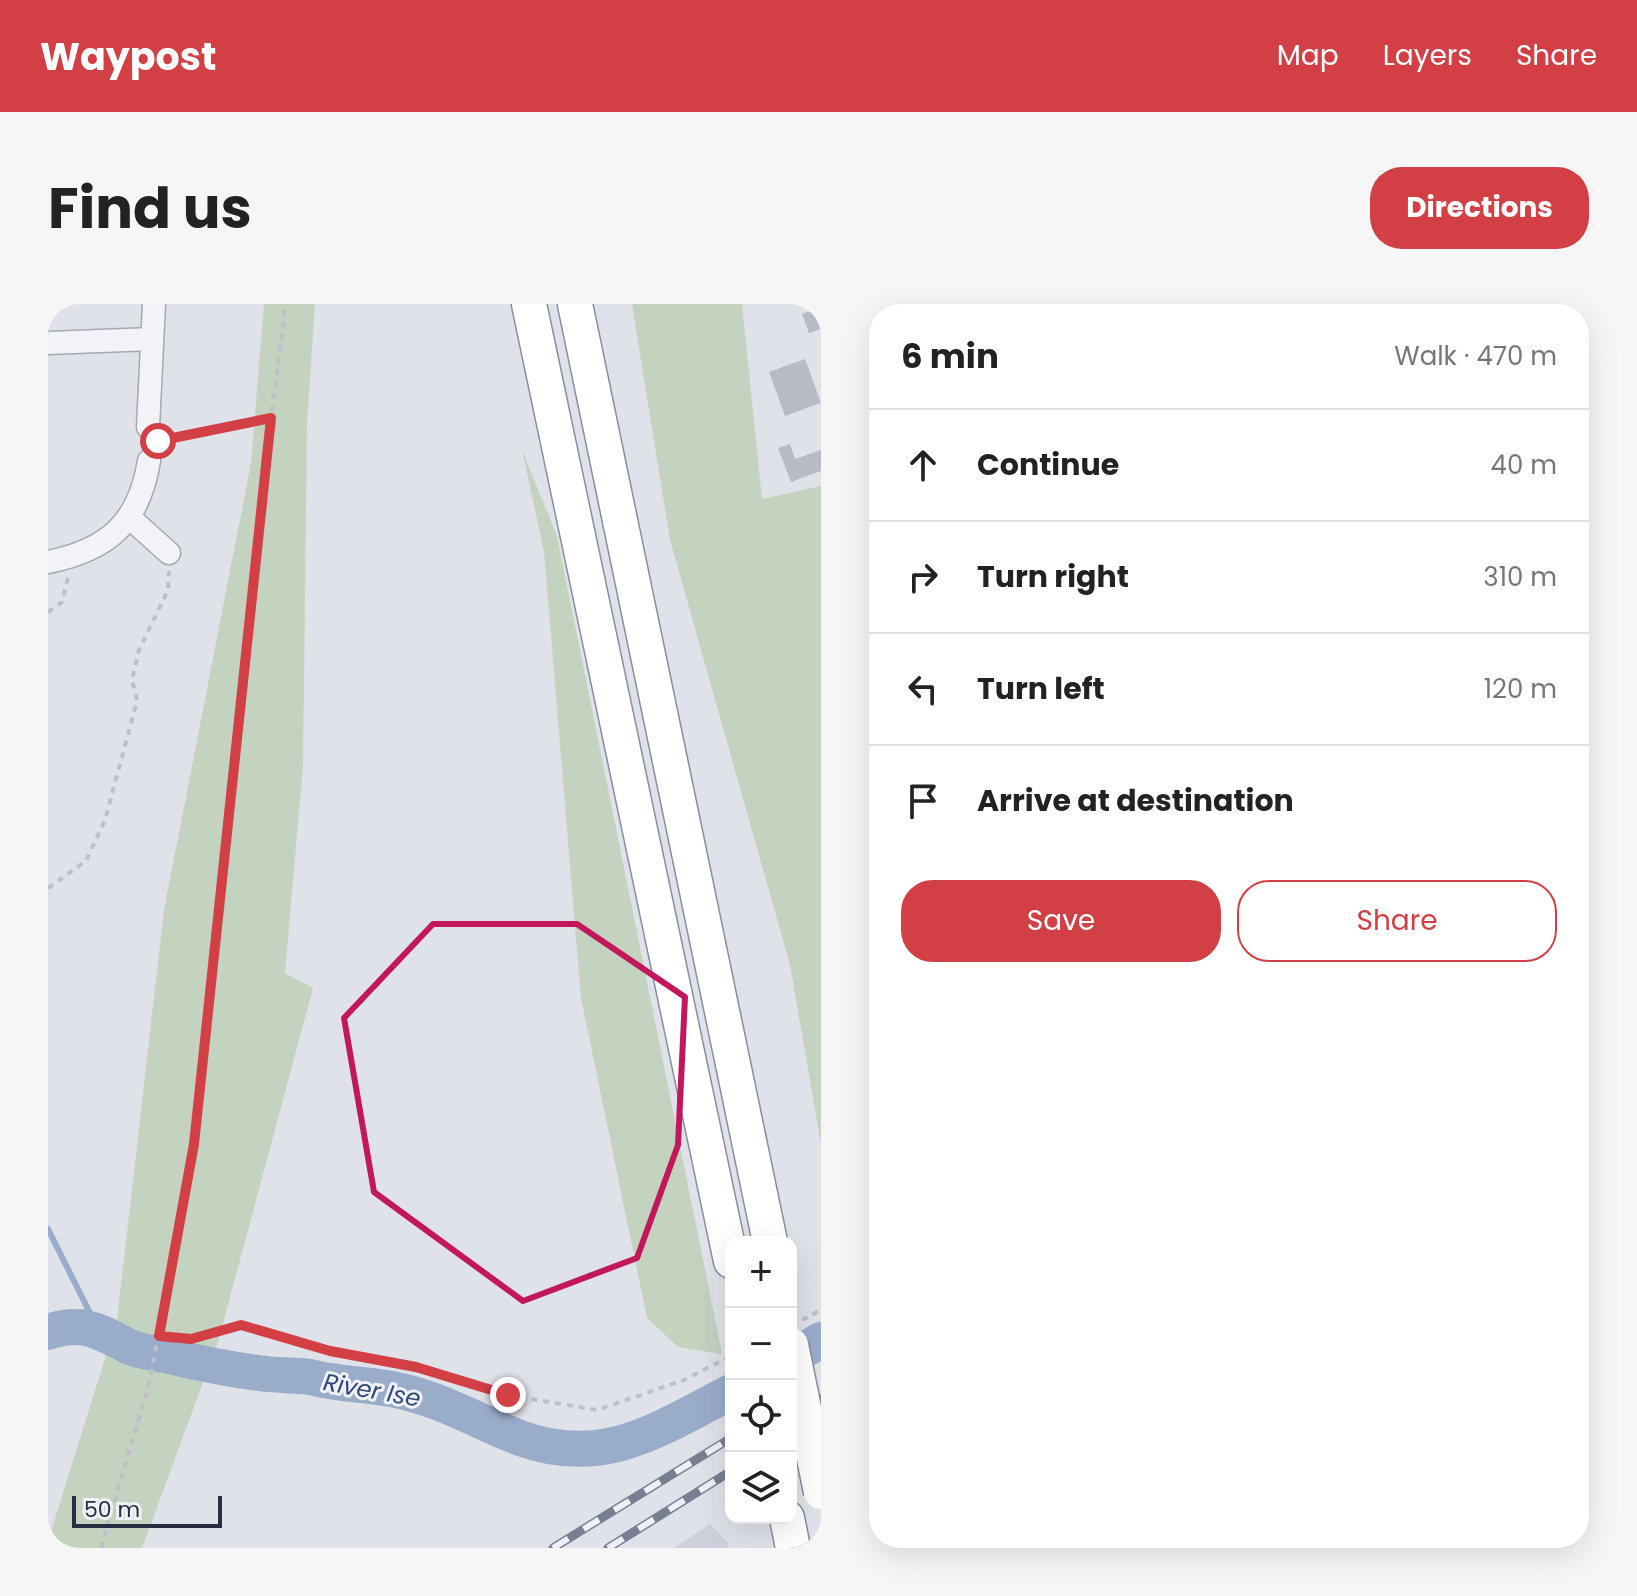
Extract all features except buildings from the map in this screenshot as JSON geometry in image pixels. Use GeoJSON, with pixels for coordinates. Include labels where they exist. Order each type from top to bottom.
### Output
{"type":"FeatureCollection","features":[{"type":"Feature","properties":{"kind":"highway"},"geometry":{"type":"LineString","coordinates":[[529,304],[726,1236]]}},
{"type":"Feature","properties":{"kind":"highway"},"geometry":{"type":"LineString","coordinates":[[575,304],[769,1236]]}},
{"type":"Feature","properties":{"kind":"highway"},"geometry":{"type":"LineString","coordinates":[[797,1374],[821,1492]]}},
{"type":"Feature","properties":{"kind":"highway"},"geometry":{"type":"LineString","coordinates":[[788,1524],[793,1548]]}},
{"type":"Feature","properties":{"kind":"street"},"geometry":{"type":"LineString","coordinates":[[48,562],[74,557],[113,535],[130,518],[145,487],[152,443],[154,304]]}},
{"type":"Feature","properties":{"kind":"street"},"geometry":{"type":"LineString","coordinates":[[48,343],[152,339]]}},
{"type":"Feature","properties":{"kind":"street"},"geometry":{"type":"LineString","coordinates":[[130,518],[169,553]]}},
{"type":"Feature","properties":{"kind":"path"},"geometry":{"type":"LineString","coordinates":[[101,1548],[149,1384],[194,1144],[271,418],[286,304]]}},
{"type":"Feature","properties":{"kind":"path"},"geometry":{"type":"LineString","coordinates":[[152,443],[271,418]]}},
{"type":"Feature","properties":{"kind":"path"},"geometry":{"type":"LineString","coordinates":[[48,888],[86,861],[105,820],[137,701],[132,680],[139,650],[168,590],[169,553]]}},
{"type":"Feature","properties":{"kind":"path"},"geometry":{"type":"LineString","coordinates":[[48,612],[62,602],[74,557]]}},
{"type":"Feature","properties":{"kind":"path"},"geometry":{"type":"LineString","coordinates":[[797,1322],[821,1310]]}},
{"type":"Feature","properties":{"kind":"path"},"geometry":{"type":"LineString","coordinates":[[158,1339],[191,1339],[241,1325],[330,1351],[416,1367],[508,1395],[597,1410],[684,1380],[725,1359]]}},
{"type":"Feature","properties":{"kind":"highlighted area"},"geometry":{"type":"Polygon","coordinates":[[[433,924],[577,924],[685,997],[678,1145],[637,1258],[523,1301],[374,1192],[344,1018],[433,924]]]}},
{"type":"Feature","properties":{"kind":"shaded area"},"geometry":{"type":"Polygon","coordinates":[[[710,1524],[729,1544],[728,1548],[674,1548],[710,1524]]]}},
{"type":"Feature","properties":{"kind":"green space"},"geometry":{"type":"Polygon","coordinates":[[[264,304],[315,304],[307,423],[303,766],[285,973],[313,988],[218,1342],[142,1548],[48,1548],[117,1320],[164,910],[251,463],[264,304]]]}},
{"type":"Feature","properties":{"kind":"green space"},"geometry":{"type":"Polygon","coordinates":[[[632,304],[742,304],[762,499],[821,486],[821,1144],[790,965],[670,540],[632,304]]]}},
{"type":"Feature","properties":{"kind":"green space"},"geometry":{"type":"Polygon","coordinates":[[[522,450],[557,536],[722,1354],[678,1347],[647,1318],[581,998],[544,551],[522,450]]]}},
{"type":"Feature","properties":{"kind":"waterway"},"geometry":{"type":"LineString","coordinates":[[48,1229],[99,1331]]}},
{"type":"Feature","properties":{"kind":"waterway","name":"River Ise"},"geometry":{"type":"LineString","coordinates":[[48,1332],[81,1327],[137,1350],[213,1366],[396,1390],[444,1405],[520,1438],[579,1449],[605,1447],[656,1431],[725,1395]]}},
{"type":"Feature","properties":{"kind":"waterway","name":"River Ise"},"geometry":{"type":"LineString","coordinates":[[797,1354],[821,1340]]}},
{"type":"Feature","properties":{"kind":"railway"},"geometry":{"type":"LineString","coordinates":[[797,1413],[821,1399]]}},
{"type":"Feature","properties":{"kind":"railway"},"geometry":{"type":"LineString","coordinates":[[797,1434],[821,1420]]}},
{"type":"Feature","properties":{"kind":"railway"},"geometry":{"type":"LineString","coordinates":[[553,1548],[725,1442]]}},
{"type":"Feature","properties":{"kind":"railway"},"geometry":{"type":"LineString","coordinates":[[608,1548],[725,1475]]}},
{"type":"Feature","properties":{"kind":"route"},"geometry":{"type":"LineString","coordinates":[[158,441],[271,418],[194,1144],[159,1336],[191,1339],[241,1325],[330,1351],[416,1367],[508,1395]]}}]}
